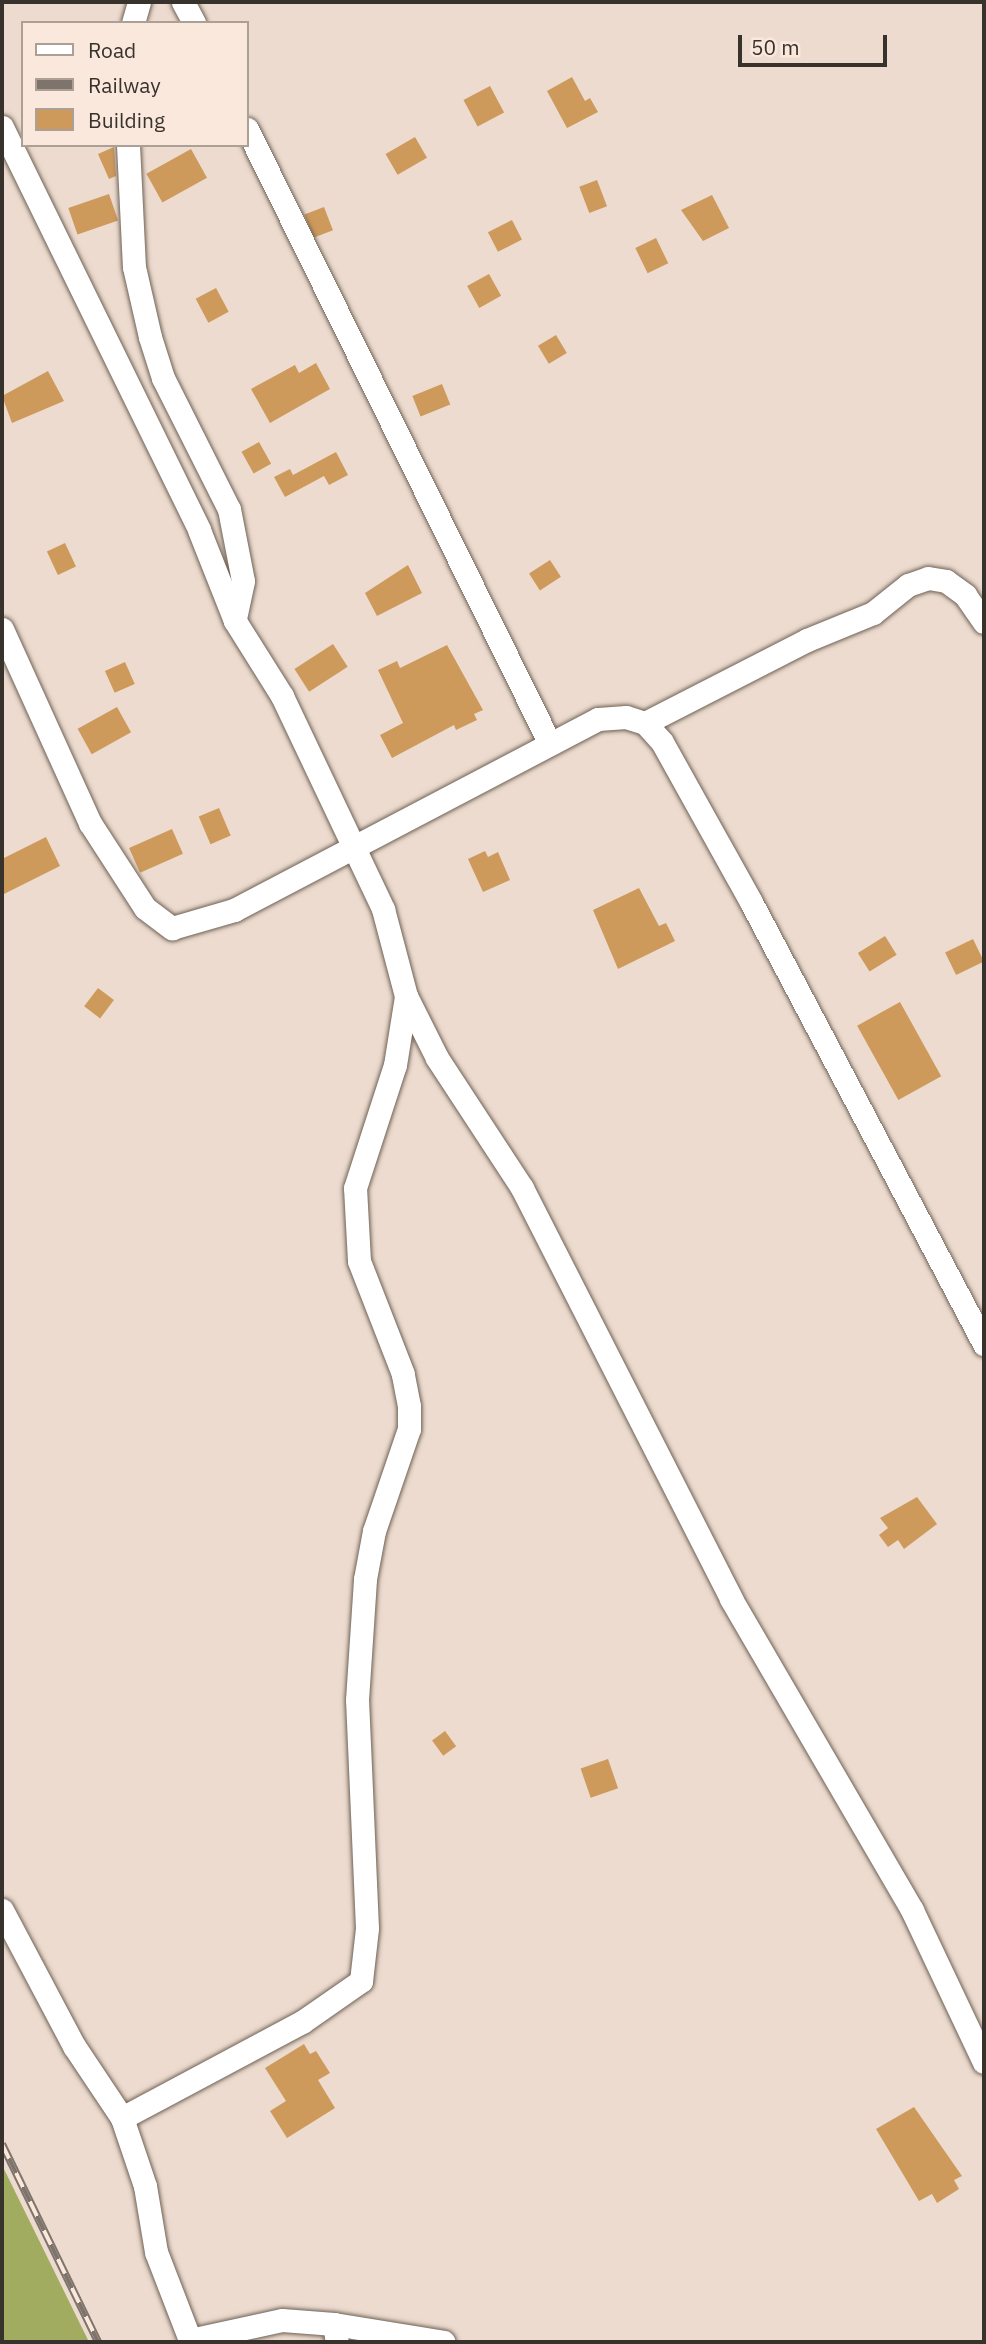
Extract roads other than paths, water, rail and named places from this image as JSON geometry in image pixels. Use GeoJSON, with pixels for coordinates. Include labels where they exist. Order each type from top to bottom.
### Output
{"type":"FeatureCollection","features":[{"type":"Feature","properties":{"kind":"street"},"geometry":{"type":"LineString","coordinates":[[134,21],[139,2]]}},
{"type":"Feature","properties":{"kind":"street"},"geometry":{"type":"LineString","coordinates":[[183,2],[193,21]]}},
{"type":"Feature","properties":{"kind":"street"},"geometry":{"type":"LineString","coordinates":[[2,127],[199,530],[235,621],[282,696],[383,909],[406,996],[437,1058],[522,1188],[732,1599],[912,1910],[984,2062]]}},
{"type":"Feature","properties":{"kind":"street"},"geometry":{"type":"LineString","coordinates":[[248,132],[549,741]]}},
{"type":"Feature","properties":{"kind":"street"},"geometry":{"type":"LineString","coordinates":[[128,147],[134,267],[147,326],[163,378],[229,509],[243,580],[235,621]]}},
{"type":"Feature","properties":{"kind":"street"},"geometry":{"type":"LineString","coordinates":[[645,723],[807,640],[873,613],[908,585],[928,578],[946,581],[965,595],[984,622]]}},
{"type":"Feature","properties":{"kind":"street"},"geometry":{"type":"LineString","coordinates":[[2,629],[90,823],[159,923],[187,927],[234,910],[549,741],[598,719],[626,717],[645,723],[662,742],[751,902],[984,1344]]}},
{"type":"Feature","properties":{"kind":"street"},"geometry":{"type":"LineString","coordinates":[[122,2118],[302,2022],[361,1981],[367,1928],[357,1700],[365,1579],[374,1531],[409,1429],[409,1406],[403,1374],[374,1309],[359,1261],[355,1188],[395,1065],[406,996]]}},
{"type":"Feature","properties":{"kind":"street"},"geometry":{"type":"LineString","coordinates":[[2,1910],[74,2046],[122,2118],[145,2186],[156,2252],[190,2340],[282,2320],[335,2333],[444,2342]]}},
{"type":"Feature","properties":{"kind":"railway"},"geometry":{"type":"LineString","coordinates":[[2,2144],[98,2342]]}}]}
